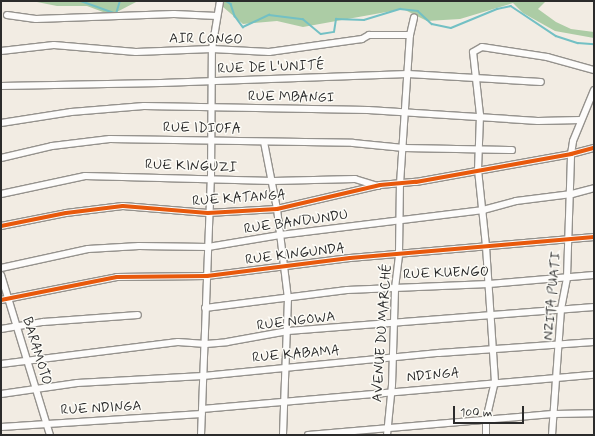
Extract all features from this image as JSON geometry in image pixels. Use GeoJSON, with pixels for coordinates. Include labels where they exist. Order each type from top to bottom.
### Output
{"type":"FeatureCollection","features":[{"type":"Feature","properties":{"kind":"street"},"geometry":{"type":"LineString","coordinates":[[201,435],[203,376],[206,344],[205,308],[208,214],[211,179],[212,49],[220,1]]}},
{"type":"Feature","properties":{"kind":"street"},"geometry":{"type":"LineString","coordinates":[[7,15],[36,19],[174,14],[217,16]]}},
{"type":"Feature","properties":{"kind":"street","name":"AVENUE DU MARCHÉ"},"geometry":{"type":"LineString","coordinates":[[387,432],[391,391],[395,288],[400,253],[400,184],[404,148],[410,35],[414,17]]}},
{"type":"Feature","properties":{"kind":"street","name":"AIR CONGO"},"geometry":{"type":"LineString","coordinates":[[1,51],[54,45],[136,52],[212,49],[269,52],[362,39],[369,35],[410,35]]}},
{"type":"Feature","properties":{"kind":"street"},"geometry":{"type":"LineString","coordinates":[[486,435],[486,420],[495,382],[486,246],[478,170],[480,115],[473,52],[482,47],[547,57],[594,70]]}},
{"type":"Feature","properties":{"kind":"street","name":"RUE DE L'UNITÉ"},"geometry":{"type":"LineString","coordinates":[[1,86],[212,81],[408,74],[477,80],[541,82]]}},
{"type":"Feature","properties":{"kind":"street","name":"NZITA PUATI"},"geometry":{"type":"LineString","coordinates":[[552,435],[555,414],[561,310],[567,277],[572,194],[571,154],[573,141],[594,90]]}},
{"type":"Feature","properties":{"kind":"street","name":"RUE MBANGI"},"geometry":{"type":"LineString","coordinates":[[1,123],[72,112],[144,106],[406,112],[480,115],[538,121],[581,120]]}},
{"type":"Feature","properties":{"kind":"street","name":"RUE IDIOFA"},"geometry":{"type":"LineString","coordinates":[[1,158],[52,146],[110,138],[353,143],[404,148],[478,151],[512,150]]}},
{"type":"Feature","properties":{"kind":"street"},"geometry":{"type":"LineString","coordinates":[[264,142],[273,181],[280,235],[286,266],[288,332],[286,400],[283,435]]}},
{"type":"Feature","properties":{"kind":"street","name":"RUE KATANGA"},"geometry":{"type":"LineString","coordinates":[[1,226],[60,214],[115,207],[208,214],[277,209],[380,186],[400,184],[571,154],[594,148]]}},
{"type":"Feature","properties":{"kind":"street","name":"RUE KINGUZI"},"geometry":{"type":"LineString","coordinates":[[1,194],[85,176],[273,181],[355,179],[380,186]]}},
{"type":"Feature","properties":{"kind":"street","name":"RUE BANDUNDU"},"geometry":{"type":"LineString","coordinates":[[1,268],[88,249],[140,246],[208,247],[280,235],[483,210],[516,201],[572,194],[594,188]]}},
{"type":"Feature","properties":{"kind":"street","name":"RUE KINGUNDA"},"geometry":{"type":"LineString","coordinates":[[1,300],[8,297],[117,277],[207,276],[400,253],[594,237]]}},
{"type":"Feature","properties":{"kind":"street","name":"BARAMOTO"},"geometry":{"type":"LineString","coordinates":[[1,275],[29,362],[50,435]]}},
{"type":"Feature","properties":{"kind":"street","name":"RUE KUENGO"},"geometry":{"type":"LineString","coordinates":[[205,308],[288,298],[395,288],[489,284],[594,275]]}},
{"type":"Feature","properties":{"kind":"street","name":"RUE NGOWA"},"geometry":{"type":"LineString","coordinates":[[1,364],[29,362],[178,342],[206,344],[288,332],[491,317],[594,307]]}},
{"type":"Feature","properties":{"kind":"street"},"geometry":{"type":"LineString","coordinates":[[1,329],[17,326],[138,315]]}},
{"type":"Feature","properties":{"kind":"street","name":"RUE KABAMA"},"geometry":{"type":"LineString","coordinates":[[1,394],[77,383],[203,376],[287,367],[594,342]]}},
{"type":"Feature","properties":{"kind":"street","name":"NDINGA"},"geometry":{"type":"LineString","coordinates":[[202,412],[286,400],[594,374]]}},
{"type":"Feature","properties":{"kind":"street","name":"RUE NDINGA"},"geometry":{"type":"LineString","coordinates":[[1,427],[202,412]]}},
{"type":"Feature","properties":{"kind":"street"},"geometry":{"type":"LineString","coordinates":[[308,435],[387,432],[486,420],[555,414],[594,413]]}},
{"type":"Feature","properties":{"kind":"green space"},"geometry":{"type":"Polygon","coordinates":[[[32,1],[138,1],[111,15],[87,6],[57,6],[32,1]]]}},
{"type":"Feature","properties":{"kind":"green space"},"geometry":{"type":"Polygon","coordinates":[[[216,1],[546,1],[538,9],[556,22],[571,29],[594,32],[594,38],[555,31],[523,13],[513,3],[460,19],[427,21],[403,9],[303,27],[277,21],[243,24],[216,1]]]}},
{"type":"Feature","properties":{"kind":"waterway"},"geometry":{"type":"LineString","coordinates":[[81,1],[116,14],[120,1]]}},
{"type":"Feature","properties":{"kind":"waterway"},"geometry":{"type":"LineString","coordinates":[[226,1],[231,4],[235,16],[243,27],[269,15],[303,19],[321,34],[334,32],[336,19],[364,20],[400,9],[418,11],[432,24],[451,28],[497,9],[511,6],[556,36],[578,43],[594,44]]}},
{"type":"Feature","properties":{"kind":"cycle path"},"geometry":{"type":"LineString","coordinates":[[1,226],[66,213],[123,206],[208,213],[277,209],[380,185],[416,182],[571,154],[594,148]]}},
{"type":"Feature","properties":{"kind":"cycle path"},"geometry":{"type":"LineString","coordinates":[[1,300],[117,277],[207,276],[350,258],[594,237]]}}]}
